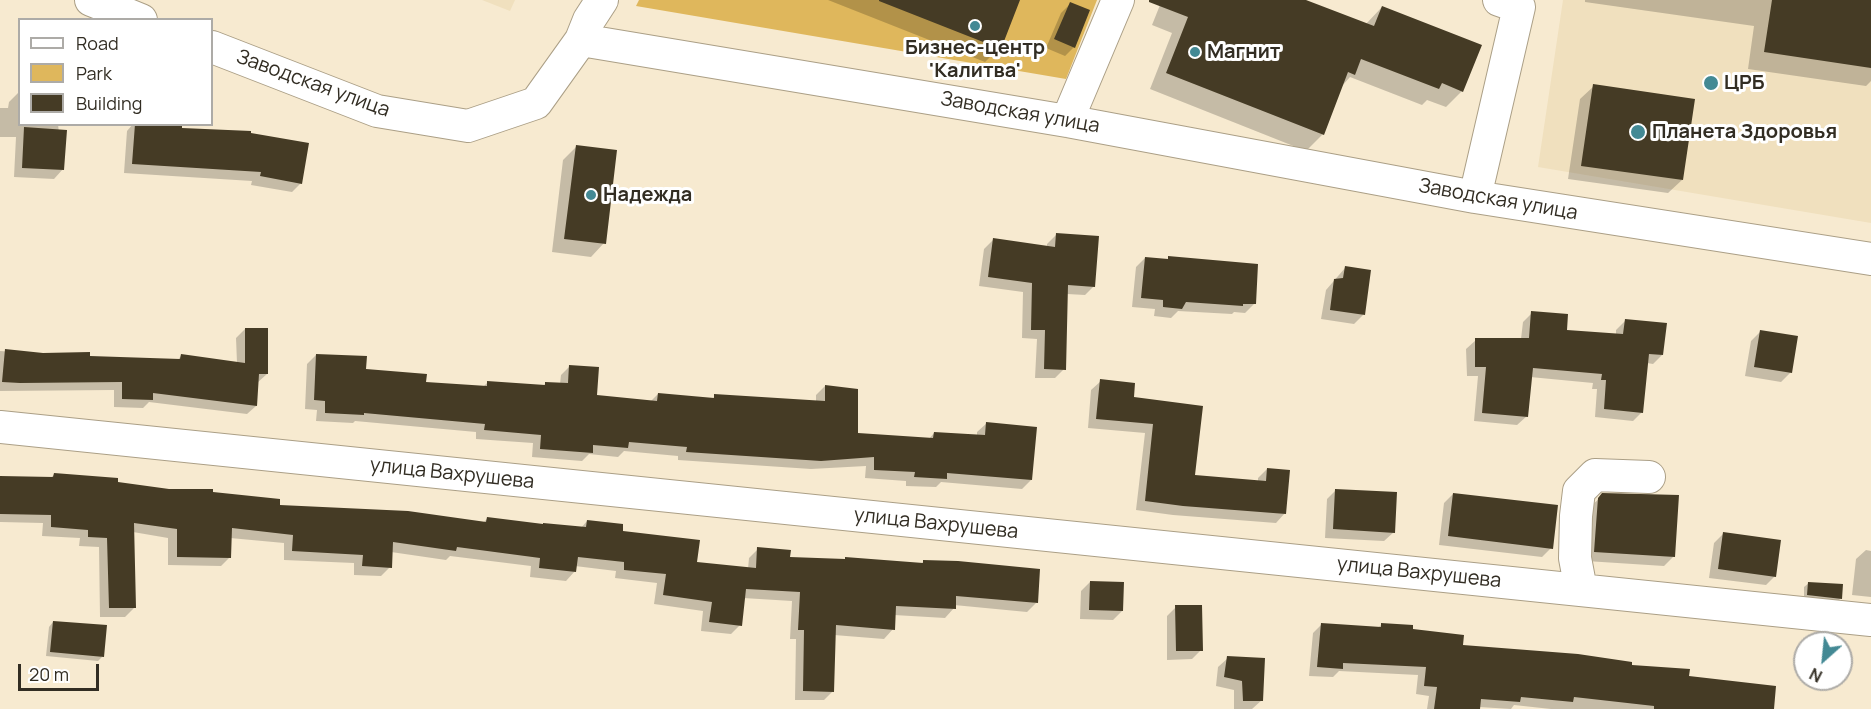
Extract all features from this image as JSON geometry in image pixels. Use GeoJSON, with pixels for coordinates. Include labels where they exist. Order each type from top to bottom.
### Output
{"type":"FeatureCollection","features":[{"type":"Feature","properties":{"kind":"street"},"geometry":{"type":"LineString","coordinates":[[91,0],[136,18]]}},
{"type":"Feature","properties":{"kind":"street"},"geometry":{"type":"LineString","coordinates":[[581,40],[589,20],[602,0]]}},
{"type":"Feature","properties":{"kind":"street"},"geometry":{"type":"LineString","coordinates":[[1067,121],[1118,0]]}},
{"type":"Feature","properties":{"kind":"street"},"geometry":{"type":"LineString","coordinates":[[1475,197],[1519,7],[1499,0]]}},
{"type":"Feature","properties":{"kind":"street","name":"Заводская улица"},"geometry":{"type":"LineString","coordinates":[[213,47],[377,111],[468,126],[536,103],[581,40],[1067,121],[1475,197],[1871,259]]}},
{"type":"Feature","properties":{"kind":"street","name":"улица Вахрушева"},"geometry":{"type":"LineString","coordinates":[[0,428],[1871,620]]}},
{"type":"Feature","properties":{"kind":"street"},"geometry":{"type":"LineString","coordinates":[[1581,590],[1575,558],[1579,491],[1595,475],[1649,477]]}},
{"type":"Feature","properties":{"kind":"shaded area"},"geometry":{"type":"Polygon","coordinates":[[[482,0],[515,0],[510,11],[482,0]]]}},
{"type":"Feature","properties":{"kind":"shaded area","name":"ЦРБ"},"geometry":{"type":"Polygon","coordinates":[[[1563,0],[1871,0],[1871,223],[1538,167],[1563,0]]]}},
{"type":"Feature","properties":{"kind":"green space"},"geometry":{"type":"Polygon","coordinates":[[[639,0],[1097,0],[1066,79],[636,6],[639,0]]]}},
{"type":"Feature","properties":{"kind":"building","name":"Бизнес-центр 'Калитва'"},"geometry":{"type":"Polygon","coordinates":[[[879,0],[1020,0],[1001,49],[879,0]]]}},
{"type":"Feature","properties":{"kind":"building"},"geometry":{"type":"Polygon","coordinates":[[[1149,0],[1306,0],[1374,26],[1382,6],[1482,45],[1463,92],[1442,83],[1439,89],[1361,59],[1355,75],[1348,72],[1324,135],[1166,73],[1188,17],[1149,2],[1149,0]]]}},
{"type":"Feature","properties":{"kind":"building"},"geometry":{"type":"Polygon","coordinates":[[[1772,0],[1871,0],[1871,68],[1764,52],[1772,0]]]}},
{"type":"Feature","properties":{"kind":"building"},"geometry":{"type":"Polygon","coordinates":[[[1070,2],[1090,10],[1075,48],[1054,39],[1070,2]]]}},
{"type":"Feature","properties":{"kind":"building","name":"Планета Здоровья"},"geometry":{"type":"Polygon","coordinates":[[[1593,84],[1695,99],[1683,180],[1581,166],[1593,84]]]}},
{"type":"Feature","properties":{"kind":"building"},"geometry":{"type":"Polygon","coordinates":[[[135,126],[182,126],[182,128],[251,131],[251,133],[309,143],[302,184],[260,176],[261,172],[132,164],[135,126]]]}},
{"type":"Feature","properties":{"kind":"building"},"geometry":{"type":"Polygon","coordinates":[[[24,127],[67,130],[64,170],[22,168],[24,127]]]}},
{"type":"Feature","properties":{"kind":"building","name":"Надежда"},"geometry":{"type":"Polygon","coordinates":[[[576,145],[617,150],[606,244],[564,239],[576,145]]]}},
{"type":"Feature","properties":{"kind":"building"},"geometry":{"type":"Polygon","coordinates":[[[1056,233],[1099,236],[1095,287],[1068,285],[1066,370],[1044,369],[1045,330],[1031,330],[1032,283],[988,277],[993,238],[1055,247],[1056,233]]]}},
{"type":"Feature","properties":{"kind":"building"},"geometry":{"type":"Polygon","coordinates":[[[1168,256],[1258,264],[1256,304],[1243,304],[1243,306],[1186,302],[1182,309],[1163,307],[1163,300],[1141,298],[1145,257],[1168,259],[1168,256]]]}},
{"type":"Feature","properties":{"kind":"building"},"geometry":{"type":"Polygon","coordinates":[[[1345,266],[1371,270],[1365,315],[1330,310],[1334,279],[1343,278],[1345,266]]]}},
{"type":"Feature","properties":{"kind":"building"},"geometry":{"type":"Polygon","coordinates":[[[1531,311],[1568,314],[1567,330],[1623,334],[1625,319],[1667,323],[1663,355],[1649,354],[1643,413],[1604,409],[1606,380],[1601,380],[1602,374],[1533,368],[1528,417],[1482,413],[1486,367],[1475,367],[1475,338],[1529,338],[1531,311]]]}},
{"type":"Feature","properties":{"kind":"building"},"geometry":{"type":"Polygon","coordinates":[[[245,328],[268,328],[268,374],[259,374],[257,406],[153,393],[153,400],[122,399],[122,382],[2,382],[5,349],[43,353],[90,352],[90,356],[180,359],[181,354],[245,363],[245,328]]]}},
{"type":"Feature","properties":{"kind":"building"},"geometry":{"type":"Polygon","coordinates":[[[1760,330],[1798,336],[1792,373],[1754,367],[1760,330]]]}},
{"type":"Feature","properties":{"kind":"building"},"geometry":{"type":"Polygon","coordinates":[[[316,354],[367,356],[366,369],[427,374],[426,382],[487,386],[487,381],[545,385],[545,382],[568,383],[569,365],[599,367],[597,395],[657,401],[658,393],[714,398],[714,394],[825,401],[825,385],[858,389],[858,433],[933,438],[934,432],[985,435],[986,422],[1037,427],[1032,480],[947,473],[947,479],[914,477],[915,472],[874,470],[874,457],[821,461],[686,452],[687,447],[629,442],[628,448],[593,445],[593,453],[540,449],[541,435],[484,430],[485,424],[364,413],[364,415],[325,413],[325,401],[314,400],[316,354]]]}},
{"type":"Feature","properties":{"kind":"building"},"geometry":{"type":"Polygon","coordinates":[[[1100,379],[1135,383],[1134,397],[1203,406],[1195,475],[1266,481],[1267,468],[1290,470],[1286,514],[1145,501],[1153,424],[1096,419],[1100,379]]]}},
{"type":"Feature","properties":{"kind":"building"},"geometry":{"type":"Polygon","coordinates":[[[54,473],[118,478],[118,482],[169,489],[213,489],[213,492],[280,499],[280,505],[408,511],[486,522],[487,517],[586,527],[587,520],[623,524],[623,531],[700,540],[697,562],[756,568],[757,547],[791,550],[790,557],[845,559],[845,557],[923,563],[923,560],[958,561],[1040,569],[1038,603],[956,596],[956,609],[896,606],[895,630],[836,625],[834,692],[803,691],[804,630],[798,630],[800,592],[746,589],[742,626],[709,622],[712,602],[663,595],[666,574],[624,570],[624,562],[578,557],[576,572],[539,568],[540,558],[457,547],[456,551],[393,542],[392,568],[362,566],[363,555],[292,551],[293,535],[232,528],[231,558],[177,557],[177,529],[134,523],[136,608],[109,608],[107,538],[88,537],[88,530],[51,527],[51,515],[0,514],[0,476],[53,477],[54,473]]]}},
{"type":"Feature","properties":{"kind":"building"},"geometry":{"type":"Polygon","coordinates":[[[1335,489],[1397,492],[1395,533],[1333,529],[1335,489]]]}},
{"type":"Feature","properties":{"kind":"building"},"geometry":{"type":"Polygon","coordinates":[[[1453,493],[1558,505],[1553,549],[1448,536],[1453,493]]]}},
{"type":"Feature","properties":{"kind":"building"},"geometry":{"type":"Polygon","coordinates":[[[1602,493],[1679,495],[1675,557],[1594,552],[1598,498],[1602,493]]]}},
{"type":"Feature","properties":{"kind":"building"},"geometry":{"type":"Polygon","coordinates":[[[1723,532],[1781,540],[1776,577],[1718,569],[1723,532]]]}},
{"type":"Feature","properties":{"kind":"building"},"geometry":{"type":"Polygon","coordinates":[[[1090,581],[1124,582],[1123,611],[1089,610],[1090,581]]]}},
{"type":"Feature","properties":{"kind":"building"},"geometry":{"type":"Polygon","coordinates":[[[1808,582],[1843,584],[1842,599],[1807,595],[1808,582]]]}},
{"type":"Feature","properties":{"kind":"building"},"geometry":{"type":"Polygon","coordinates":[[[1175,605],[1202,605],[1203,651],[1176,651],[1175,605]]]}},
{"type":"Feature","properties":{"kind":"building"},"geometry":{"type":"Polygon","coordinates":[[[53,621],[107,625],[104,657],[50,652],[53,621]]]}},
{"type":"Feature","properties":{"kind":"building"},"geometry":{"type":"Polygon","coordinates":[[[1321,623],[1381,627],[1381,623],[1413,625],[1413,629],[1464,635],[1463,645],[1578,654],[1632,662],[1632,665],[1690,669],[1689,676],[1776,686],[1774,709],[1654,709],[1654,706],[1574,697],[1573,702],[1521,697],[1520,702],[1481,699],[1480,709],[1434,709],[1437,687],[1424,686],[1426,667],[1343,663],[1343,669],[1317,667],[1321,623]]]}},
{"type":"Feature","properties":{"kind":"building"},"geometry":{"type":"Polygon","coordinates":[[[1227,656],[1265,658],[1263,701],[1243,701],[1242,681],[1224,677],[1227,656]]]}},
{"type":"Feature","properties":{"kind":"place","name":"Бизнес-центр 'Калитва'"},"geometry":{"type":"Point","coordinates":[975,26]}},
{"type":"Feature","properties":{"kind":"place","name":"Магнит"},"geometry":{"type":"Point","coordinates":[1195,52]}},
{"type":"Feature","properties":{"kind":"place","name":"ЦРБ"},"geometry":{"type":"Point","coordinates":[1711,83]}},
{"type":"Feature","properties":{"kind":"place","name":"Планета Здоровья"},"geometry":{"type":"Point","coordinates":[1638,132]}},
{"type":"Feature","properties":{"kind":"place","name":"Надежда"},"geometry":{"type":"Point","coordinates":[591,195]}}]}
